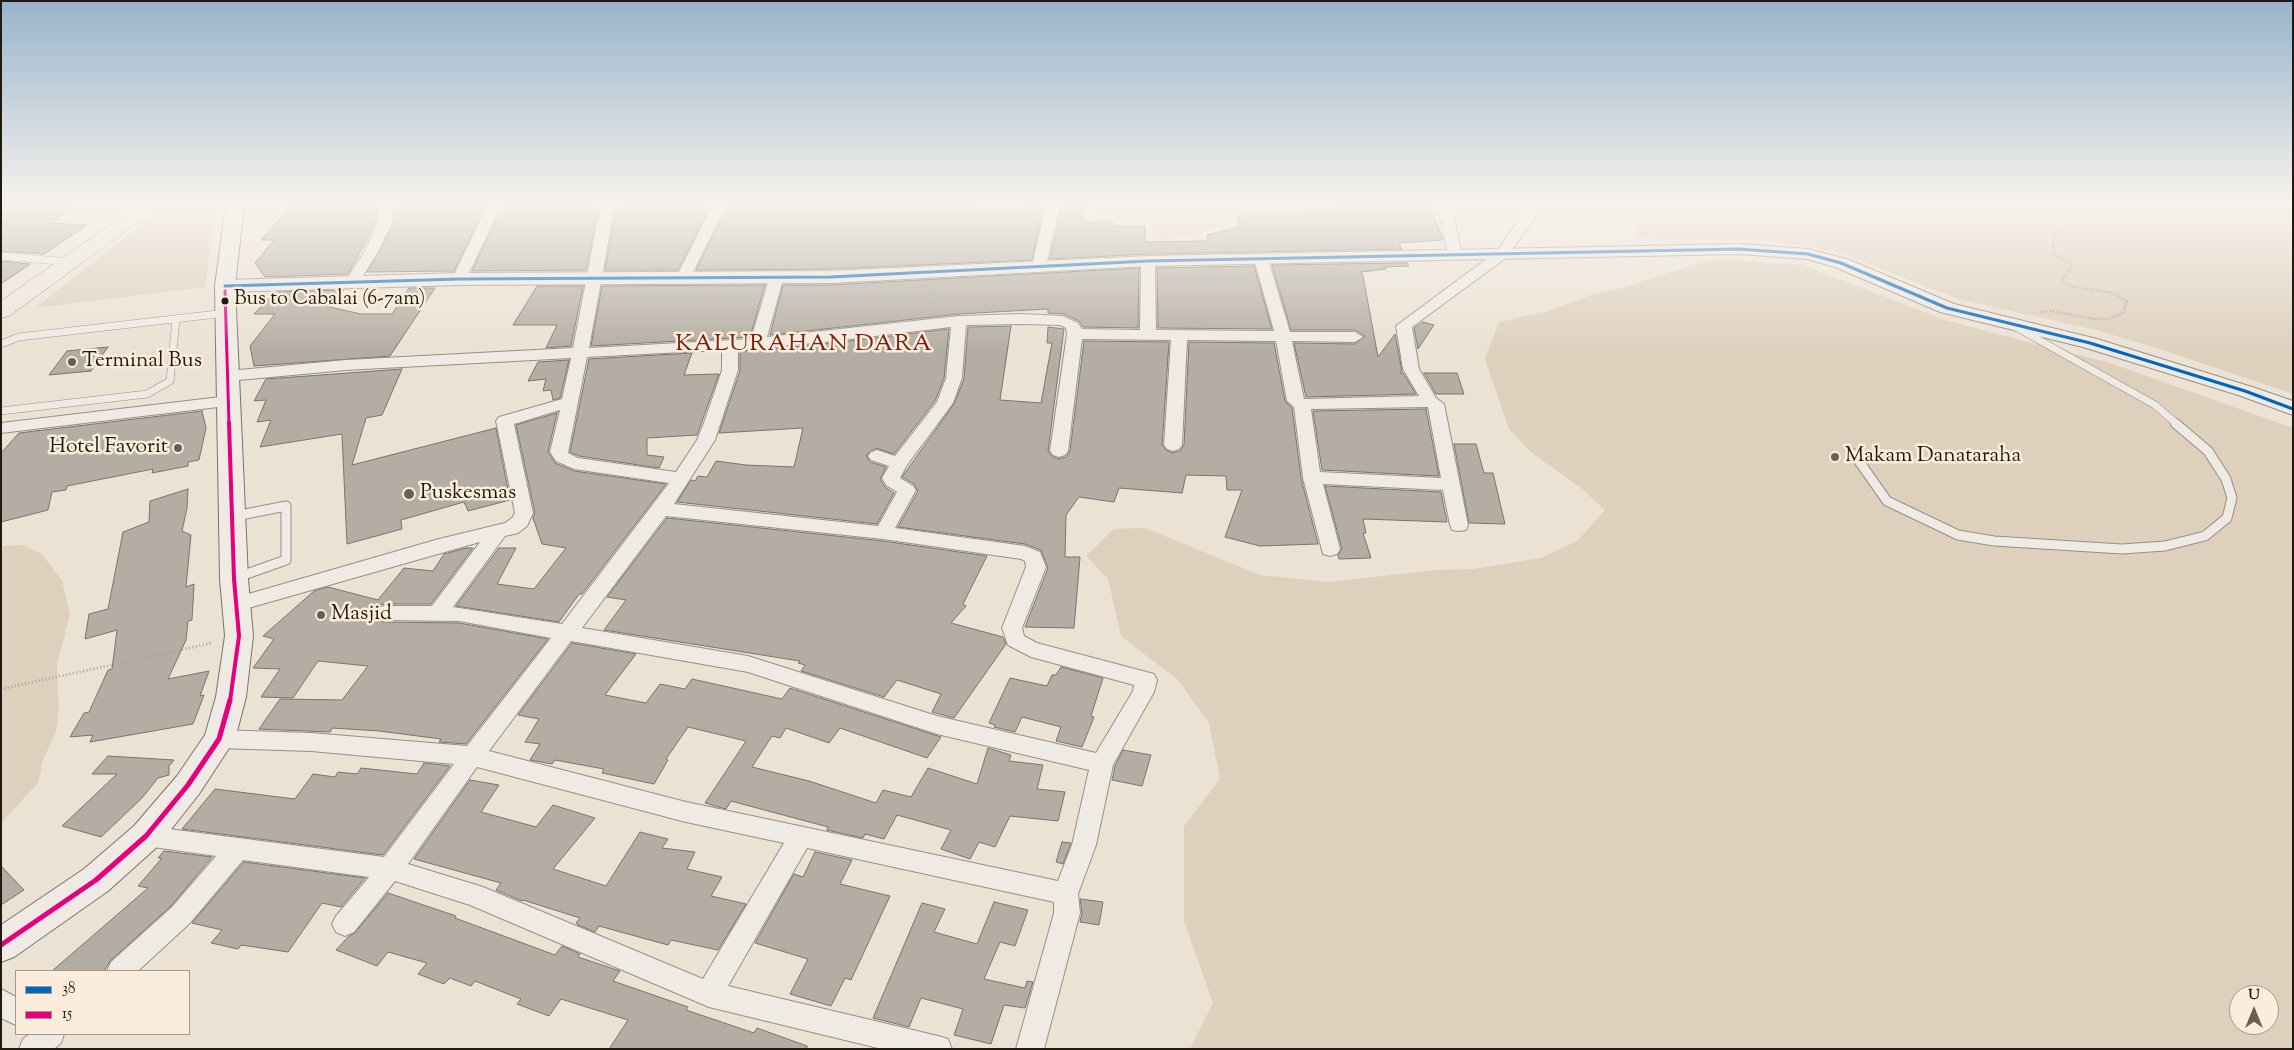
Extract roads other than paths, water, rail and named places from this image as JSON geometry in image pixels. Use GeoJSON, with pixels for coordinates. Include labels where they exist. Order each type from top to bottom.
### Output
{"type":"FeatureCollection","features":[{"type":"Feature","properties":{"kind":"highway"},"geometry":{"type":"LineString","coordinates":[[1,310],[83,253]]}},
{"type":"Feature","properties":{"kind":"main road"},"geometry":{"type":"LineString","coordinates":[[1,945],[96,880],[146,836],[188,785],[219,739],[231,697],[239,636],[232,517],[226,300],[230,253]]}},
{"type":"Feature","properties":{"kind":"street"},"geometry":{"type":"LineString","coordinates":[[352,282],[370,253]]}},
{"type":"Feature","properties":{"kind":"street"},"geometry":{"type":"LineString","coordinates":[[459,278],[471,253]]}},
{"type":"Feature","properties":{"kind":"street"},"geometry":{"type":"LineString","coordinates":[[600,253],[559,452],[566,460],[610,469],[681,479]]}},
{"type":"Feature","properties":{"kind":"street"},"geometry":{"type":"LineString","coordinates":[[684,276],[696,253]]}},
{"type":"Feature","properties":{"kind":"street"},"geometry":{"type":"LineString","coordinates":[[1039,266],[1042,253]]}},
{"type":"Feature","properties":{"kind":"street"},"geometry":{"type":"LineString","coordinates":[[226,300],[352,282],[459,278],[830,277],[1148,261],[1549,253]]}},
{"type":"Feature","properties":{"kind":"street"},"geometry":{"type":"LineString","coordinates":[[1794,253],[1808,254],[1841,263],[1947,308],[2090,343],[2245,391],[2293,409]]}},
{"type":"Feature","properties":{"kind":"street"},"geometry":{"type":"LineString","coordinates":[[1430,401],[1411,369],[1404,326],[1502,254]]}},
{"type":"Feature","properties":{"kind":"street"},"geometry":{"type":"LineString","coordinates":[[1261,259],[1283,334],[1295,401],[1302,404],[1430,401],[1436,404],[1459,525]]}},
{"type":"Feature","properties":{"kind":"street"},"geometry":{"type":"LineString","coordinates":[[1148,261],[1148,335]]}},
{"type":"Feature","properties":{"kind":"street"},"geometry":{"type":"LineString","coordinates":[[758,342],[777,276]]}},
{"type":"Feature","properties":{"kind":"street"},"geometry":{"type":"LineString","coordinates":[[1,428],[229,388],[346,365],[730,345],[816,338],[959,321],[1022,319],[1063,321],[1073,326],[1075,334],[1059,452]]}},
{"type":"Feature","properties":{"kind":"street"},"geometry":{"type":"LineString","coordinates":[[883,533],[907,490],[892,481],[900,463],[945,403],[954,378],[959,321]]}},
{"type":"Feature","properties":{"kind":"street"},"geometry":{"type":"LineString","coordinates":[[1075,334],[1179,336],[1283,334],[1355,337]]}},
{"type":"Feature","properties":{"kind":"street"},"geometry":{"type":"LineString","coordinates":[[1173,445],[1179,336]]}},
{"type":"Feature","properties":{"kind":"street"},"geometry":{"type":"LineString","coordinates":[[345,924],[390,868],[472,756],[661,509],[681,479],[706,440],[714,420],[730,370],[730,345]]}},
{"type":"Feature","properties":{"kind":"street"},"geometry":{"type":"LineString","coordinates":[[236,591],[499,530],[520,522],[524,513],[505,420],[570,402]]}},
{"type":"Feature","properties":{"kind":"street"},"geometry":{"type":"LineString","coordinates":[[1302,404],[1312,478],[1330,549]]}},
{"type":"Feature","properties":{"kind":"street"},"geometry":{"type":"LineString","coordinates":[[878,456],[900,463]]}},
{"type":"Feature","properties":{"kind":"street"},"geometry":{"type":"LineString","coordinates":[[1312,478],[1452,484]]}},
{"type":"Feature","properties":{"kind":"street"},"geometry":{"type":"LineString","coordinates":[[661,509],[883,533],[1025,553],[1033,558],[1036,567],[1012,628],[1015,640],[1032,649],[1146,680],[1143,692],[1102,764],[1084,845],[1066,894],[1067,913],[1030,1049]]}},
{"type":"Feature","properties":{"kind":"street"},"geometry":{"type":"LineString","coordinates":[[437,614],[499,530]]}},
{"type":"Feature","properties":{"kind":"street"},"geometry":{"type":"LineString","coordinates":[[384,613],[459,614],[748,664],[794,676],[937,725],[1102,764]]}},
{"type":"Feature","properties":{"kind":"street"},"geometry":{"type":"LineString","coordinates":[[219,739],[311,742],[472,756],[686,812],[1066,894]]}},
{"type":"Feature","properties":{"kind":"street"},"geometry":{"type":"LineString","coordinates":[[146,836],[390,868],[474,895],[709,994],[938,1049]]}},
{"type":"Feature","properties":{"kind":"street"},"geometry":{"type":"LineString","coordinates":[[709,994],[801,836]]}},
{"type":"Feature","properties":{"kind":"street"},"geometry":{"type":"LineString","coordinates":[[121,970],[181,915],[238,848]]}},
{"type":"Feature","properties":{"kind":"street"},"geometry":{"type":"LineString","coordinates":[[1,1002],[15,1011]]}},
{"type":"Feature","properties":{"kind":"street"},"geometry":{"type":"LineString","coordinates":[[33,1049],[50,1035]]}},
{"type":"Feature","properties":{"kind":"lane"},"geometry":{"type":"LineString","coordinates":[[1,256],[70,262]]}},
{"type":"Feature","properties":{"kind":"lane"},"geometry":{"type":"LineString","coordinates":[[1,344],[19,337],[176,319],[226,300]]}},
{"type":"Feature","properties":{"kind":"lane"},"geometry":{"type":"LineString","coordinates":[[1,411],[147,394],[170,381],[176,319]]}},
{"type":"Feature","properties":{"kind":"lane"},"geometry":{"type":"LineString","coordinates":[[1854,454],[1887,502],[1958,535],[1994,541],[2122,549],[2165,546],[2205,536],[2227,518],[2232,498],[2226,479],[2208,451],[2155,406],[2012,325]]}},
{"type":"Feature","properties":{"kind":"lane"},"geometry":{"type":"LineString","coordinates":[[232,517],[286,506],[286,560],[236,591]]}},
{"type":"Feature","properties":{"kind":"place","name":"Bus to Cabalai (6-7am)"},"geometry":{"type":"Point","coordinates":[225,301]}},
{"type":"Feature","properties":{"kind":"place","name":"Terminal Bus"},"geometry":{"type":"Point","coordinates":[72,362]}},
{"type":"Feature","properties":{"kind":"place","name":"Hotel Favorit"},"geometry":{"type":"Point","coordinates":[178,448]}},
{"type":"Feature","properties":{"kind":"place","name":"Makam Danataraha"},"geometry":{"type":"Point","coordinates":[1835,457]}},
{"type":"Feature","properties":{"kind":"place","name":"Puskesmas"},"geometry":{"type":"Point","coordinates":[409,494]}},
{"type":"Feature","properties":{"kind":"place","name":"Masjid"},"geometry":{"type":"Point","coordinates":[321,615]}},
{"type":"Feature","properties":{"kind":"district","name":"KALURAHAN DARA"},"geometry":{"type":"Point","coordinates":[804,346]}}]}
